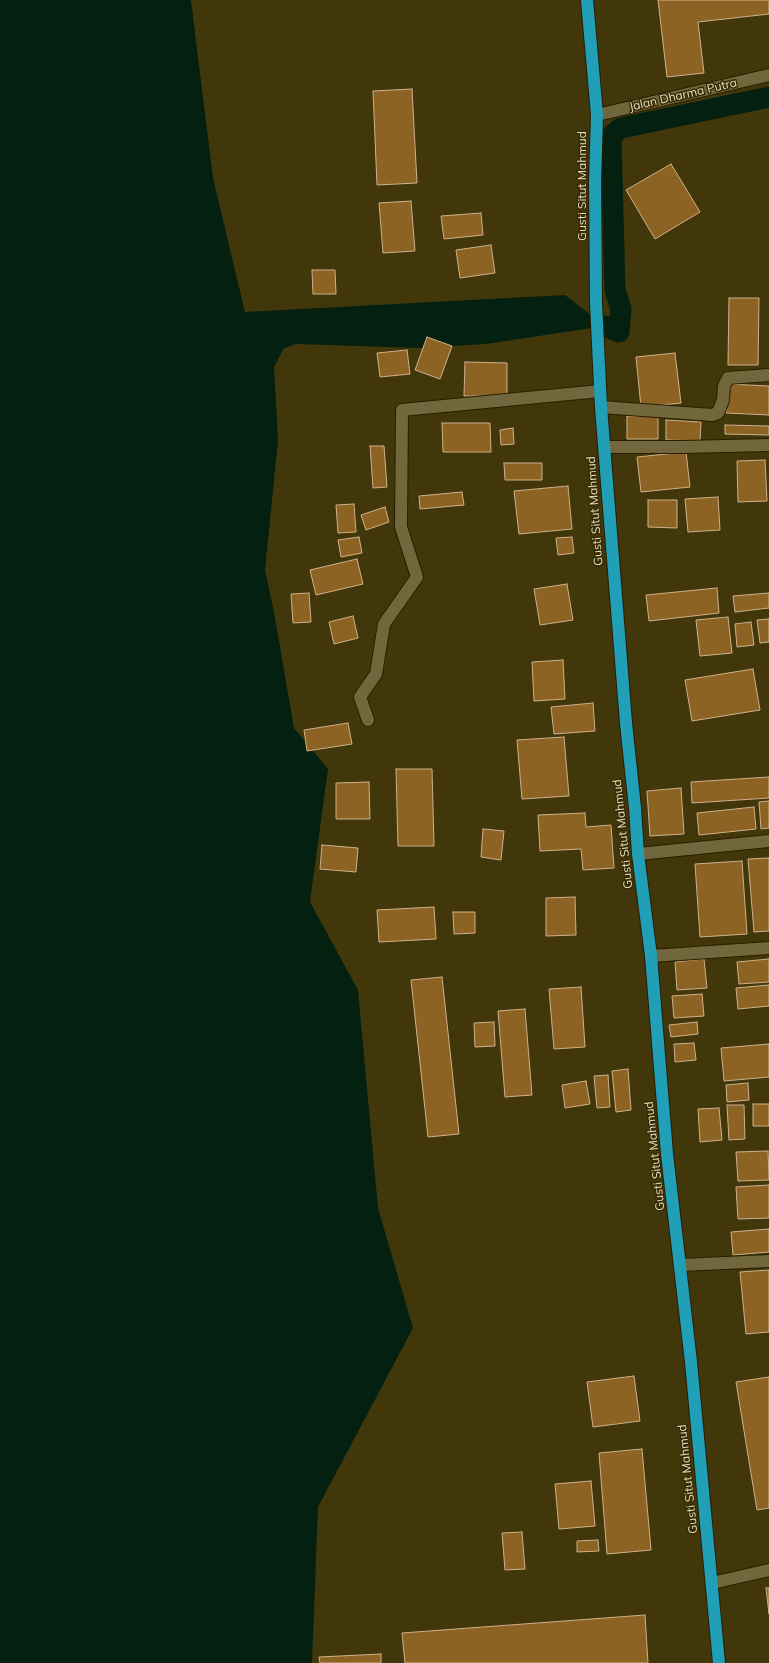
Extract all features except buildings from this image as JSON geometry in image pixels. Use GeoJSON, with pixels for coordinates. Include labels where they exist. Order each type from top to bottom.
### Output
{"type":"FeatureCollection","features":[{"type":"Feature","properties":{"kind":"highway","name":"Gusti Situt Mahmud"},"geometry":{"type":"LineString","coordinates":[[587,0],[597,115],[595,182],[596,303],[604,447],[638,854],[650,956],[667,1154],[681,1265],[719,1663]]}},
{"type":"Feature","properties":{"kind":"street","name":"Jalan Dharma Putra"},"geometry":{"type":"LineString","coordinates":[[597,115],[769,75]]}},
{"type":"Feature","properties":{"kind":"street"},"geometry":{"type":"LineString","coordinates":[[601,407],[712,415],[718,413],[723,400],[724,386],[728,378],[769,375]]}},
{"type":"Feature","properties":{"kind":"street"},"geometry":{"type":"LineString","coordinates":[[368,720],[360,697],[376,674],[384,624],[417,576],[401,528],[402,410],[600,391]]}},
{"type":"Feature","properties":{"kind":"street"},"geometry":{"type":"LineString","coordinates":[[604,447],[769,445]]}},
{"type":"Feature","properties":{"kind":"street"},"geometry":{"type":"LineString","coordinates":[[638,854],[769,841]]}},
{"type":"Feature","properties":{"kind":"street"},"geometry":{"type":"LineString","coordinates":[[650,956],[769,948]]}},
{"type":"Feature","properties":{"kind":"street"},"geometry":{"type":"LineString","coordinates":[[681,1265],[769,1261]]}},
{"type":"Feature","properties":{"kind":"street"},"geometry":{"type":"LineString","coordinates":[[711,1579],[769,1570]]}},
{"type":"Feature","properties":{"kind":"shaded area"},"geometry":{"type":"Polygon","coordinates":[[[0,0],[191,0],[213,178],[245,312],[565,295],[605,326],[486,344],[420,348],[296,344],[284,348],[274,367],[278,440],[265,570],[274,612],[294,728],[328,769],[310,902],[358,990],[378,1208],[413,1328],[318,1507],[312,1663],[0,1663],[0,0]]]}},
{"type":"Feature","properties":{"kind":"waterway"},"geometry":{"type":"LineString","coordinates":[[605,326],[619,332],[621,309],[615,290],[611,136],[621,128],[769,97]]}}]}
